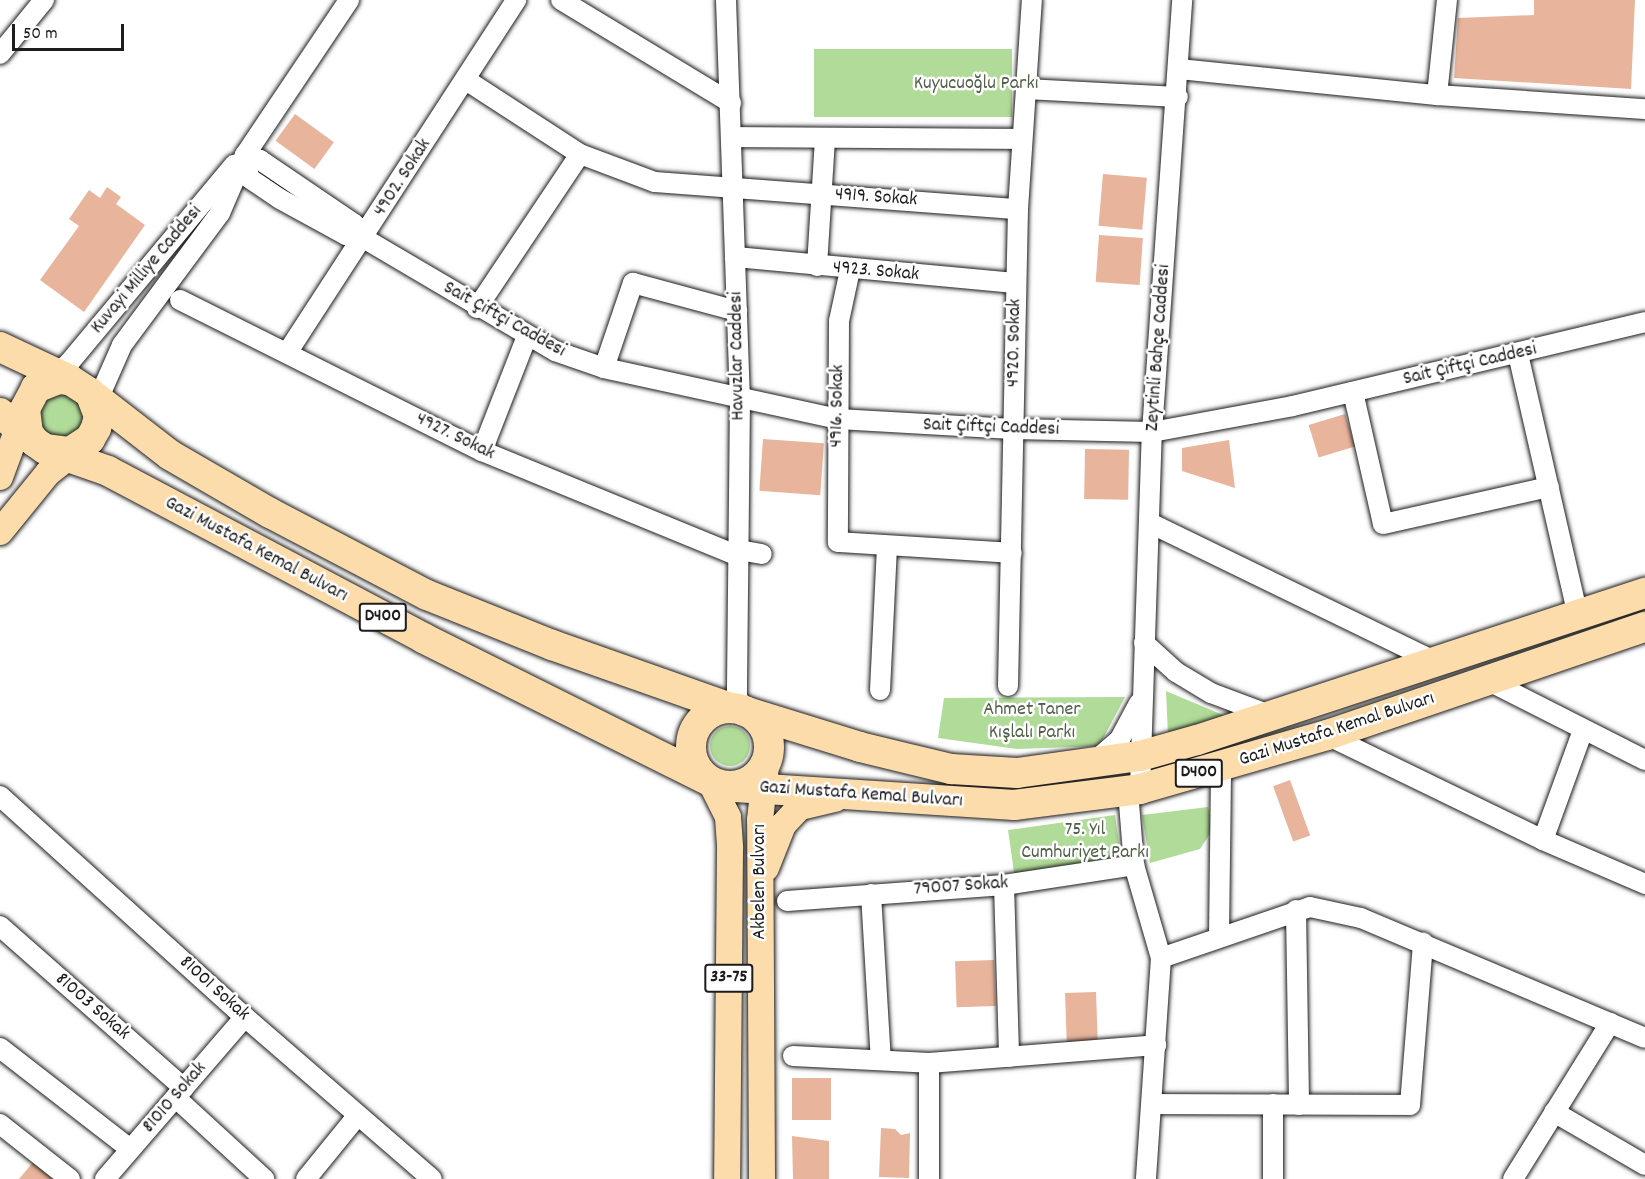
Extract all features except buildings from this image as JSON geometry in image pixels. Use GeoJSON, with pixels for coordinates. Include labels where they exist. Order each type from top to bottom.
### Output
{"type":"FeatureCollection","features":[{"type":"Feature","properties":{"kind":"highway","name":"Gazi Mustafa Kemal Bulvarı"},"geometry":{"type":"LineString","coordinates":[[0,347],[76,388],[170,455],[270,513],[427,594],[552,645],[738,709],[860,747],[951,769],[1017,773],[1140,756],[1275,717],[1645,593]]}},
{"type":"Feature","properties":{"kind":"highway"},"geometry":{"type":"LineString","coordinates":[[76,388],[96,428],[41,436],[29,398],[76,388]]}},
{"type":"Feature","properties":{"kind":"highway","name":"Gazi Mustafa Kemal Bulvarı"},"geometry":{"type":"LineString","coordinates":[[41,436],[423,638],[743,780],[855,797],[1014,805],[1134,790],[1327,735],[1645,627]]}},
{"type":"Feature","properties":{"kind":"highway"},"geometry":{"type":"LineString","coordinates":[[738,709],[756,717],[769,740],[743,780],[694,762],[693,737],[707,716],[738,709]]}},
{"type":"Feature","properties":{"kind":"main road"},"geometry":{"type":"LineString","coordinates":[[2,470],[41,436]]}},
{"type":"Feature","properties":{"kind":"main road"},"geometry":{"type":"LineString","coordinates":[[0,532],[48,473],[41,436]]}},
{"type":"Feature","properties":{"kind":"main road","name":"Akbelen Bulvarı"},"geometry":{"type":"LineString","coordinates":[[743,780],[760,886],[762,1179]]}},
{"type":"Feature","properties":{"kind":"main road","name":"Akbelen Bulvarı"},"geometry":{"type":"LineString","coordinates":[[727,1179],[729,838],[727,813],[743,780]]}},
{"type":"Feature","properties":{"kind":"main road"},"geometry":{"type":"LineString","coordinates":[[760,886],[783,825],[800,807],[855,797]]}},
{"type":"Feature","properties":{"kind":"street"},"geometry":{"type":"LineString","coordinates":[[0,54],[44,0]]}},
{"type":"Feature","properties":{"kind":"street","name":"Kuvayi Milliye Caddesi"},"geometry":{"type":"LineString","coordinates":[[76,388],[244,155],[349,0]]}},
{"type":"Feature","properties":{"kind":"street","name":"4902. Sokak"},"geometry":{"type":"LineString","coordinates":[[287,353],[364,239],[516,0]]}},
{"type":"Feature","properties":{"kind":"street"},"geometry":{"type":"LineString","coordinates":[[561,0],[730,103]]}},
{"type":"Feature","properties":{"kind":"street","name":"Havuzlar Caddesi"},"geometry":{"type":"LineString","coordinates":[[726,0],[733,137],[740,400],[738,709]]}},
{"type":"Feature","properties":{"kind":"street","name":"4920. Sokak"},"geometry":{"type":"LineString","coordinates":[[1008,686],[1018,209],[1032,0]]}},
{"type":"Feature","properties":{"kind":"street","name":"Zeytinli Bahçe Caddesi"},"geometry":{"type":"LineString","coordinates":[[1142,696],[1152,524],[1152,432],[1178,97],[1182,0]]}},
{"type":"Feature","properties":{"kind":"street"},"geometry":{"type":"LineString","coordinates":[[1437,95],[1447,0]]}},
{"type":"Feature","properties":{"kind":"street"},"geometry":{"type":"LineString","coordinates":[[1179,69],[1437,95],[1645,109]]}},
{"type":"Feature","properties":{"kind":"street","name":"4919. Sokak"},"geometry":{"type":"LineString","coordinates":[[466,80],[580,154],[655,182],[1018,209]]}},
{"type":"Feature","properties":{"kind":"street"},"geometry":{"type":"LineString","coordinates":[[1026,90],[1178,97]]}},
{"type":"Feature","properties":{"kind":"street"},"geometry":{"type":"LineString","coordinates":[[733,137],[1022,139]]}},
{"type":"Feature","properties":{"kind":"street"},"geometry":{"type":"LineString","coordinates":[[817,266],[825,138]]}},
{"type":"Feature","properties":{"kind":"street"},"geometry":{"type":"LineString","coordinates":[[477,308],[580,154]]}},
{"type":"Feature","properties":{"kind":"street","name":"Kuvayi Milliye Caddesi"},"geometry":{"type":"LineString","coordinates":[[76,388],[122,345],[220,213],[244,155]]}},
{"type":"Feature","properties":{"kind":"street","name":"Sait Çiftçi Caddesi"},"geometry":{"type":"LineString","coordinates":[[244,155],[249,178],[346,235],[364,239],[477,308],[555,351],[604,368],[740,400],[838,419],[1013,429],[1152,432],[1353,392],[1645,322]]}},
{"type":"Feature","properties":{"kind":"street","name":"4923. Sokak"},"geometry":{"type":"LineString","coordinates":[[735,257],[850,270],[1016,283]]}},
{"type":"Feature","properties":{"kind":"street","name":"4916. Sokak"},"geometry":{"type":"LineString","coordinates":[[850,270],[839,321],[838,542],[887,546]]}},
{"type":"Feature","properties":{"kind":"street"},"geometry":{"type":"LineString","coordinates":[[604,368],[633,283],[737,311]]}},
{"type":"Feature","properties":{"kind":"street","name":"4927. Sokak"},"geometry":{"type":"LineString","coordinates":[[180,300],[482,451],[738,553],[762,554]]}},
{"type":"Feature","properties":{"kind":"street"},"geometry":{"type":"LineString","coordinates":[[482,451],[527,336]]}},
{"type":"Feature","properties":{"kind":"street"},"geometry":{"type":"LineString","coordinates":[[1518,354],[1578,615]]}},
{"type":"Feature","properties":{"kind":"street"},"geometry":{"type":"LineString","coordinates":[[1353,392],[1383,524],[1549,487]]}},
{"type":"Feature","properties":{"kind":"street"},"geometry":{"type":"LineString","coordinates":[[1152,524],[1438,663]]}},
{"type":"Feature","properties":{"kind":"street"},"geometry":{"type":"LineString","coordinates":[[880,690],[887,546],[1011,553]]}},
{"type":"Feature","properties":{"kind":"street"},"geometry":{"type":"LineString","coordinates":[[1144,643],[1176,672],[1211,693],[1275,717]]}},
{"type":"Feature","properties":{"kind":"street"},"geometry":{"type":"LineString","coordinates":[[1489,681],[1645,760]]}},
{"type":"Feature","properties":{"kind":"street"},"geometry":{"type":"LineString","coordinates":[[1093,763],[1120,739],[1142,696],[1152,710],[1152,739],[1140,756],[1134,790],[1134,865],[1161,958],[1146,1179]]}},
{"type":"Feature","properties":{"kind":"street"},"geometry":{"type":"LineString","coordinates":[[1543,840],[1583,730]]}},
{"type":"Feature","properties":{"kind":"street"},"geometry":{"type":"LineString","coordinates":[[1327,735],[1543,840],[1645,884]]}},
{"type":"Feature","properties":{"kind":"street"},"geometry":{"type":"LineString","coordinates":[[1219,937],[1221,766]]}},
{"type":"Feature","properties":{"kind":"street","name":"81001 Sokak"},"geometry":{"type":"LineString","coordinates":[[0,796],[245,1017],[432,1179]]}},
{"type":"Feature","properties":{"kind":"street","name":"79007 Sokak"},"geometry":{"type":"LineString","coordinates":[[787,901],[1004,885],[1134,865]]}},
{"type":"Feature","properties":{"kind":"street"},"geometry":{"type":"LineString","coordinates":[[1004,885],[1009,1057]]}},
{"type":"Feature","properties":{"kind":"street"},"geometry":{"type":"LineString","coordinates":[[872,894],[881,1060]]}},
{"type":"Feature","properties":{"kind":"street"},"geometry":{"type":"LineString","coordinates":[[1161,958],[1310,907],[1361,918],[1645,1038]]}},
{"type":"Feature","properties":{"kind":"street"},"geometry":{"type":"LineString","coordinates":[[1296,910],[1299,1105]]}},
{"type":"Feature","properties":{"kind":"street","name":"81003 Sokak"},"geometry":{"type":"LineString","coordinates":[[0,926],[180,1093],[264,1179]]}},
{"type":"Feature","properties":{"kind":"street"},"geometry":{"type":"LineString","coordinates":[[1152,1104],[1410,1105],[1423,943]]}},
{"type":"Feature","properties":{"kind":"street","name":"81010 Sokak"},"geometry":{"type":"LineString","coordinates":[[105,1179],[245,1017]]}},
{"type":"Feature","properties":{"kind":"street"},"geometry":{"type":"LineString","coordinates":[[1513,1179],[1610,1023]]}},
{"type":"Feature","properties":{"kind":"street"},"geometry":{"type":"LineString","coordinates":[[793,1056],[928,1063],[1156,1045]]}},
{"type":"Feature","properties":{"kind":"street"},"geometry":{"type":"LineString","coordinates":[[0,1048],[130,1149]]}},
{"type":"Feature","properties":{"kind":"street"},"geometry":{"type":"LineString","coordinates":[[928,1063],[929,1179]]}},
{"type":"Feature","properties":{"kind":"street"},"geometry":{"type":"LineString","coordinates":[[1273,1104],[1273,1179]]}},
{"type":"Feature","properties":{"kind":"street"},"geometry":{"type":"LineString","coordinates":[[1554,1112],[1645,1165]]}},
{"type":"Feature","properties":{"kind":"street"},"geometry":{"type":"LineString","coordinates":[[306,1179],[358,1115]]}},
{"type":"Feature","properties":{"kind":"street"},"geometry":{"type":"LineString","coordinates":[[0,1124],[70,1179]]}},
{"type":"Feature","properties":{"kind":"green space","name":"Kuyucuoğlu Parkı"},"geometry":{"type":"Polygon","coordinates":[[[814,49],[1012,49],[1012,117],[814,117],[814,49]]]}},
{"type":"Feature","properties":{"kind":"green space"},"geometry":{"type":"Polygon","coordinates":[[[61,394],[69,395],[77,400],[82,408],[82,424],[77,432],[69,437],[61,438],[53,437],[45,432],[40,424],[39,416],[40,408],[45,400],[53,395],[61,394]]]}},
{"type":"Feature","properties":{"kind":"green space"},"geometry":{"type":"Polygon","coordinates":[[[1166,691],[1230,718],[1168,735],[1166,691]]]}},
{"type":"Feature","properties":{"kind":"green space","name":"Ahmet Taner Kışlalı Parkı"},"geometry":{"type":"Polygon","coordinates":[[[1125,697],[1099,746],[1017,749],[938,738],[944,698],[1125,697]]]}},
{"type":"Feature","properties":{"kind":"green space"},"geometry":{"type":"Polygon","coordinates":[[[730,726],[738,727],[744,732],[749,738],[749,754],[744,760],[738,765],[730,766],[722,765],[716,760],[711,754],[710,746],[711,738],[716,732],[722,727],[730,726]]]}},
{"type":"Feature","properties":{"kind":"green space"},"geometry":{"type":"Polygon","coordinates":[[[1208,807],[1213,829],[1200,849],[1150,863],[1142,815],[1208,807]]]}},
{"type":"Feature","properties":{"kind":"green space","name":"75. Yıl Cumhuriyet Parkı"},"geometry":{"type":"Polygon","coordinates":[[[1115,815],[1121,860],[1014,875],[1008,830],[1115,815]]]}}]}
